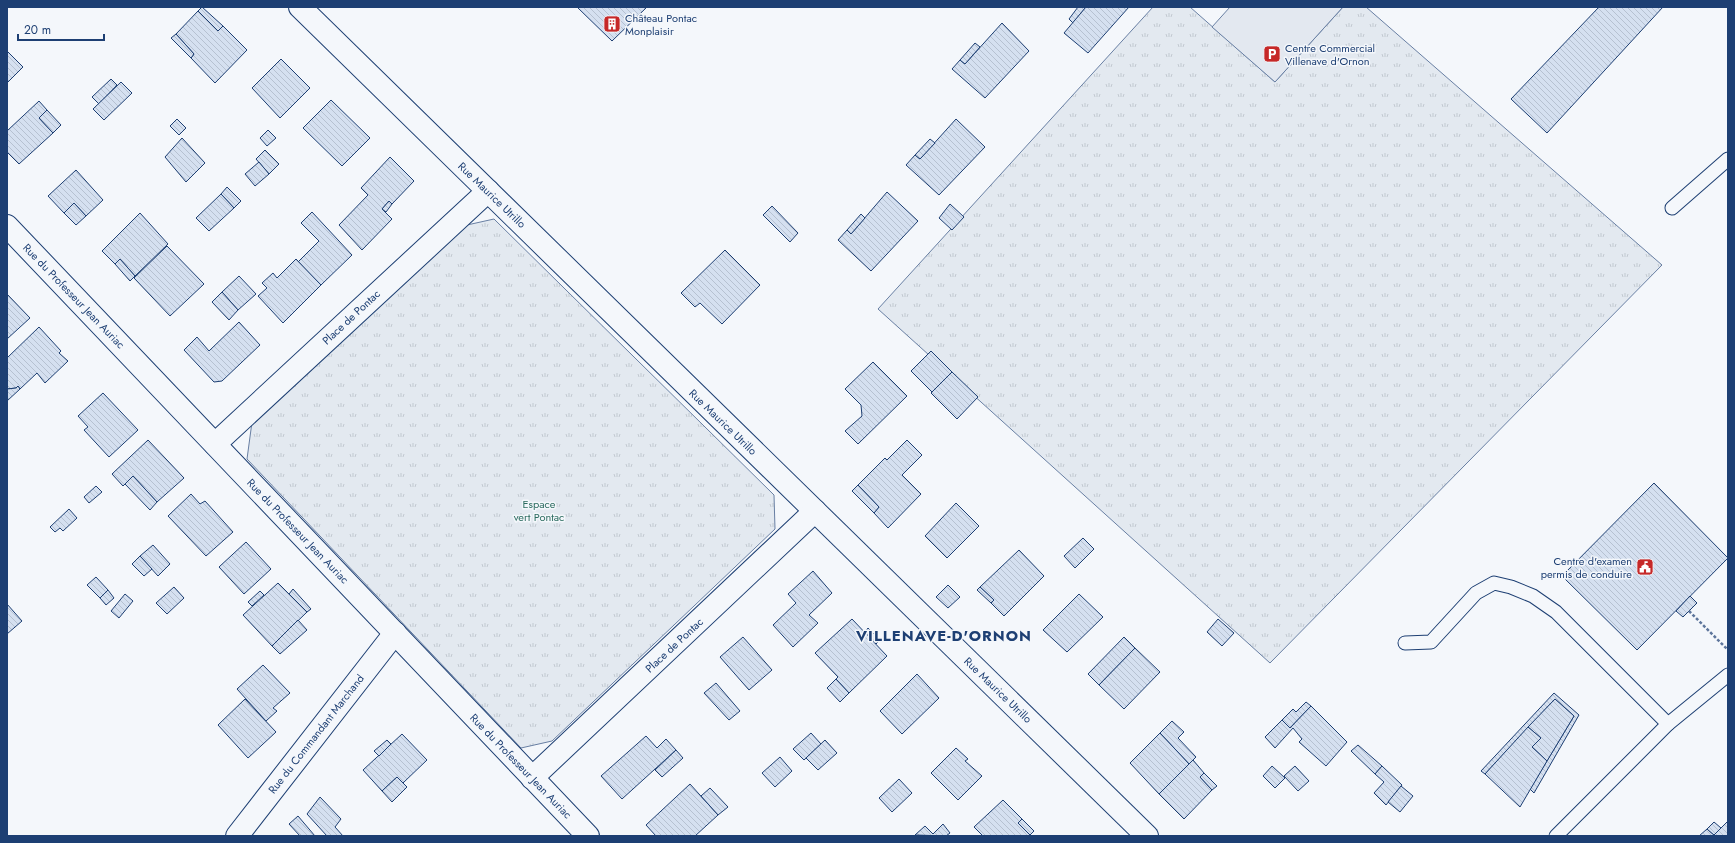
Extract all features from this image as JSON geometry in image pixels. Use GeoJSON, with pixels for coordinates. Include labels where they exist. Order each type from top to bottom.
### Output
{"type":"FeatureCollection","features":[{"type":"Feature","properties":{"kind":"street","name":"Rue Maurice Utrillo"},"geometry":{"type":"LineString","coordinates":[[300,7],[1147,836]]}},
{"type":"Feature","properties":{"kind":"street","name":"Place de Pontac"},"geometry":{"type":"LineString","coordinates":[[215,444],[488,191]]}},
{"type":"Feature","properties":{"kind":"street","name":"Rue du Professeur Jean Auriac"},"geometry":{"type":"LineString","coordinates":[[7,226],[588,836]]}},
{"type":"Feature","properties":{"kind":"street","name":"Place de Pontac"},"geometry":{"type":"LineString","coordinates":[[532,778],[815,512]]}},
{"type":"Feature","properties":{"kind":"street","name":"Rue du Commandant Marchand"},"geometry":{"type":"LineString","coordinates":[[237,836],[394,633]]}},
{"type":"Feature","properties":{"kind":"lane"},"geometry":{"type":"LineString","coordinates":[[1672,208],[1728,159]]}},
{"type":"Feature","properties":{"kind":"lane"},"geometry":{"type":"LineString","coordinates":[[1405,643],[1431,642],[1476,593],[1494,583],[1512,587],[1534,596],[1556,612],[1668,724]]}},
{"type":"Feature","properties":{"kind":"lane"},"geometry":{"type":"LineString","coordinates":[[1556,836],[1668,724],[1728,675]]}},
{"type":"Feature","properties":{"kind":"path"},"geometry":{"type":"LineString","coordinates":[[1689,611],[1728,650]]}},
{"type":"Feature","properties":{"kind":"green space"},"geometry":{"type":"Polygon","coordinates":[[[1153,7],[1190,7],[1275,82],[1343,7],[1366,7],[1662,265],[1270,663],[878,309],[1153,7]]]}},
{"type":"Feature","properties":{"kind":"green space","name":"Espace vert Pontac"},"geometry":{"type":"Polygon","coordinates":[[[494,219],[774,495],[775,529],[552,741],[521,748],[247,459],[252,422],[458,227],[494,219]]]}},
{"type":"Feature","properties":{"kind":"shaded area","name":"Centre Commercial Villenave d'Ornon"},"geometry":{"type":"Polygon","coordinates":[[[1230,7],[1343,7],[1275,82],[1212,27],[1230,7]]]}},
{"type":"Feature","properties":{"kind":"building"},"geometry":{"type":"Polygon","coordinates":[[[202,7],[223,26],[218,31],[198,11],[202,7]]]}},
{"type":"Feature","properties":{"kind":"building","name":"Château Pontac Monplaisir"},"geometry":{"type":"Polygon","coordinates":[[[577,7],[647,7],[612,41],[577,7]]]}},
{"type":"Feature","properties":{"kind":"building"},"geometry":{"type":"Polygon","coordinates":[[[1078,7],[1086,7],[1073,23],[1069,19],[1078,7]]]}},
{"type":"Feature","properties":{"kind":"building"},"geometry":{"type":"Polygon","coordinates":[[[1086,7],[1129,7],[1088,53],[1064,33],[1086,7]]]}},
{"type":"Feature","properties":{"kind":"building"},"geometry":{"type":"Polygon","coordinates":[[[1599,7],[1663,7],[1547,133],[1511,99],[1599,7]]]}},
{"type":"Feature","properties":{"kind":"building"},"geometry":{"type":"Polygon","coordinates":[[[198,11],[218,31],[223,26],[247,50],[215,83],[191,58],[194,54],[176,34],[198,11]]]}},
{"type":"Feature","properties":{"kind":"building"},"geometry":{"type":"Polygon","coordinates":[[[1002,23],[1029,51],[985,98],[952,69],[960,60],[965,64],[1002,23]]]}},
{"type":"Feature","properties":{"kind":"building"},"geometry":{"type":"Polygon","coordinates":[[[176,34],[194,54],[191,58],[171,38],[176,34]]]}},
{"type":"Feature","properties":{"kind":"building"},"geometry":{"type":"Polygon","coordinates":[[[975,43],[980,47],[965,64],[960,60],[975,43]]]}},
{"type":"Feature","properties":{"kind":"building"},"geometry":{"type":"Polygon","coordinates":[[[7,51],[23,67],[7,83],[7,51]]]}},
{"type":"Feature","properties":{"kind":"building"},"geometry":{"type":"Polygon","coordinates":[[[281,59],[310,88],[280,118],[252,88],[281,59]]]}},
{"type":"Feature","properties":{"kind":"building"},"geometry":{"type":"Polygon","coordinates":[[[111,79],[117,85],[99,104],[92,97],[111,79]]]}},
{"type":"Feature","properties":{"kind":"building"},"geometry":{"type":"Polygon","coordinates":[[[121,82],[132,93],[104,120],[93,109],[121,82]]]}},
{"type":"Feature","properties":{"kind":"building"},"geometry":{"type":"Polygon","coordinates":[[[331,100],[370,138],[342,166],[303,128],[331,100]]]}},
{"type":"Feature","properties":{"kind":"building"},"geometry":{"type":"Polygon","coordinates":[[[39,101],[47,110],[39,118],[53,133],[19,164],[7,152],[7,131],[39,101]]]}},
{"type":"Feature","properties":{"kind":"building"},"geometry":{"type":"Polygon","coordinates":[[[47,110],[61,125],[53,133],[39,118],[47,110]]]}},
{"type":"Feature","properties":{"kind":"building"},"geometry":{"type":"Polygon","coordinates":[[[177,119],[186,128],[179,135],[170,126],[177,119]]]}},
{"type":"Feature","properties":{"kind":"building"},"geometry":{"type":"Polygon","coordinates":[[[956,119],[985,147],[939,195],[906,165],[915,155],[920,159],[956,119]]]}},
{"type":"Feature","properties":{"kind":"building"},"geometry":{"type":"Polygon","coordinates":[[[268,130],[276,138],[267,146],[260,138],[268,130]]]}},
{"type":"Feature","properties":{"kind":"building"},"geometry":{"type":"Polygon","coordinates":[[[182,138],[205,163],[186,182],[165,157],[182,138]]]}},
{"type":"Feature","properties":{"kind":"building"},"geometry":{"type":"Polygon","coordinates":[[[930,139],[935,143],[920,159],[915,155],[930,139]]]}},
{"type":"Feature","properties":{"kind":"building"},"geometry":{"type":"Polygon","coordinates":[[[265,150],[279,164],[269,174],[256,159],[265,150]]]}},
{"type":"Feature","properties":{"kind":"building"},"geometry":{"type":"Polygon","coordinates":[[[390,157],[414,181],[392,204],[389,201],[382,209],[392,219],[362,250],[339,225],[368,195],[361,188],[390,157]]]}},
{"type":"Feature","properties":{"kind":"building"},"geometry":{"type":"Polygon","coordinates":[[[259,162],[269,174],[255,186],[245,174],[259,162]]]}},
{"type":"Feature","properties":{"kind":"building"},"geometry":{"type":"Polygon","coordinates":[[[76,170],[103,200],[86,216],[74,203],[64,213],[48,196],[76,170]]]}},
{"type":"Feature","properties":{"kind":"building"},"geometry":{"type":"Polygon","coordinates":[[[227,187],[241,201],[234,208],[221,194],[227,187]]]}},
{"type":"Feature","properties":{"kind":"building"},"geometry":{"type":"Polygon","coordinates":[[[887,192],[918,221],[871,271],[838,240],[847,230],[851,234],[887,192]]]}},
{"type":"Feature","properties":{"kind":"building"},"geometry":{"type":"Polygon","coordinates":[[[221,194],[234,208],[209,231],[196,218],[221,194]]]}},
{"type":"Feature","properties":{"kind":"building"},"geometry":{"type":"Polygon","coordinates":[[[389,201],[392,204],[386,212],[382,209],[389,201]]]}},
{"type":"Feature","properties":{"kind":"building"},"geometry":{"type":"Polygon","coordinates":[[[74,203],[86,216],[76,225],[64,213],[74,203]]]}},
{"type":"Feature","properties":{"kind":"building"},"geometry":{"type":"Polygon","coordinates":[[[950,204],[964,217],[952,230],[939,218],[950,204]]]}},
{"type":"Feature","properties":{"kind":"building"},"geometry":{"type":"Polygon","coordinates":[[[772,206],[798,233],[790,242],[763,215],[772,206]]]}},
{"type":"Feature","properties":{"kind":"building"},"geometry":{"type":"Polygon","coordinates":[[[312,212],[352,255],[321,285],[298,262],[319,241],[301,223],[312,212]]]}},
{"type":"Feature","properties":{"kind":"building"},"geometry":{"type":"Polygon","coordinates":[[[140,213],[168,244],[135,276],[120,259],[115,264],[102,251],[140,213]]]}},
{"type":"Feature","properties":{"kind":"building"},"geometry":{"type":"Polygon","coordinates":[[[861,214],[865,218],[851,234],[847,230],[861,214]]]}},
{"type":"Feature","properties":{"kind":"building"},"geometry":{"type":"Polygon","coordinates":[[[167,246],[204,284],[170,316],[134,278],[167,246]]]}},
{"type":"Feature","properties":{"kind":"building"},"geometry":{"type":"Polygon","coordinates":[[[725,250],[760,285],[722,324],[700,303],[695,307],[681,293],[725,250]]]}},
{"type":"Feature","properties":{"kind":"building"},"geometry":{"type":"Polygon","coordinates":[[[120,259],[135,276],[130,281],[115,264],[120,259]]]}},
{"type":"Feature","properties":{"kind":"building"},"geometry":{"type":"Polygon","coordinates":[[[296,259],[321,285],[283,323],[258,296],[267,288],[262,283],[273,273],[277,278],[296,259]]]}},
{"type":"Feature","properties":{"kind":"building"},"geometry":{"type":"Polygon","coordinates":[[[239,276],[256,294],[238,310],[222,292],[239,276]]]}},
{"type":"Feature","properties":{"kind":"building"},"geometry":{"type":"Polygon","coordinates":[[[222,292],[238,310],[229,320],[212,302],[222,292]]]}},
{"type":"Feature","properties":{"kind":"building"},"geometry":{"type":"Polygon","coordinates":[[[7,294],[30,318],[7,339],[7,294]]]}},
{"type":"Feature","properties":{"kind":"building"},"geometry":{"type":"Polygon","coordinates":[[[239,322],[260,345],[222,381],[214,382],[184,350],[197,337],[209,351],[239,322]]]}},
{"type":"Feature","properties":{"kind":"building"},"geometry":{"type":"Polygon","coordinates":[[[39,327],[61,351],[59,353],[68,361],[45,383],[37,373],[20,389],[18,386],[16,388],[7,389],[7,358],[39,327]]]}},
{"type":"Feature","properties":{"kind":"building"},"geometry":{"type":"Polygon","coordinates":[[[931,351],[952,372],[932,392],[911,371],[931,351]]]}},
{"type":"Feature","properties":{"kind":"building"},"geometry":{"type":"Polygon","coordinates":[[[873,362],[907,396],[858,444],[845,431],[862,416],[861,405],[845,389],[873,362]]]}},
{"type":"Feature","properties":{"kind":"building"},"geometry":{"type":"Polygon","coordinates":[[[952,372],[978,397],[957,419],[931,393],[952,372]]]}},
{"type":"Feature","properties":{"kind":"building"},"geometry":{"type":"Polygon","coordinates":[[[18,386],[20,389],[7,401],[7,389],[16,388],[18,386]]]}},
{"type":"Feature","properties":{"kind":"building"},"geometry":{"type":"Polygon","coordinates":[[[103,393],[138,430],[109,457],[84,430],[88,427],[78,416],[103,393]]]}},
{"type":"Feature","properties":{"kind":"building"},"geometry":{"type":"Polygon","coordinates":[[[148,440],[184,478],[157,502],[133,476],[123,486],[112,474],[148,440]]]}},
{"type":"Feature","properties":{"kind":"building"},"geometry":{"type":"Polygon","coordinates":[[[907,440],[922,455],[902,475],[921,494],[888,528],[874,513],[879,507],[858,485],[885,458],[887,460],[907,440]]]}},
{"type":"Feature","properties":{"kind":"building"},"geometry":{"type":"Polygon","coordinates":[[[133,476],[157,502],[150,510],[125,484],[133,476]]]}},
{"type":"Feature","properties":{"kind":"building","name":"Centre d'examen permis de conduire"},"geometry":{"type":"Polygon","coordinates":[[[1654,483],[1728,558],[1637,650],[1562,576],[1654,483]]]}},
{"type":"Feature","properties":{"kind":"building"},"geometry":{"type":"Polygon","coordinates":[[[858,485],[879,507],[874,513],[852,491],[858,485]]]}},
{"type":"Feature","properties":{"kind":"building"},"geometry":{"type":"Polygon","coordinates":[[[96,486],[102,492],[89,503],[84,497],[96,486]]]}},
{"type":"Feature","properties":{"kind":"building"},"geometry":{"type":"Polygon","coordinates":[[[191,494],[200,504],[205,501],[233,532],[206,556],[168,516],[191,494]]]}},
{"type":"Feature","properties":{"kind":"building"},"geometry":{"type":"Polygon","coordinates":[[[956,503],[979,526],[947,558],[925,536],[956,503]]]}},
{"type":"Feature","properties":{"kind":"building"},"geometry":{"type":"Polygon","coordinates":[[[69,509],[77,518],[63,531],[60,528],[55,532],[50,527],[69,509]]]}},
{"type":"Feature","properties":{"kind":"building"},"geometry":{"type":"Polygon","coordinates":[[[1083,538],[1094,549],[1075,568],[1064,556],[1083,538]]]}},
{"type":"Feature","properties":{"kind":"building"},"geometry":{"type":"Polygon","coordinates":[[[246,542],[271,569],[244,594],[219,567],[246,542]]]}},
{"type":"Feature","properties":{"kind":"building"},"geometry":{"type":"Polygon","coordinates":[[[153,545],[170,564],[158,576],[140,556],[153,545]]]}},
{"type":"Feature","properties":{"kind":"building"},"geometry":{"type":"Polygon","coordinates":[[[1019,550],[1044,576],[1004,616],[991,603],[994,600],[980,587],[1019,550]]]}},
{"type":"Feature","properties":{"kind":"building"},"geometry":{"type":"Polygon","coordinates":[[[140,556],[152,569],[144,576],[132,564],[140,556]]]}},
{"type":"Feature","properties":{"kind":"building"},"geometry":{"type":"Polygon","coordinates":[[[813,571],[832,593],[809,615],[818,623],[793,647],[773,625],[796,603],[788,594],[813,571]]]}},
{"type":"Feature","properties":{"kind":"building"},"geometry":{"type":"Polygon","coordinates":[[[96,577],[108,590],[100,598],[87,585],[96,577]]]}},
{"type":"Feature","properties":{"kind":"building"},"geometry":{"type":"Polygon","coordinates":[[[278,583],[307,612],[272,646],[243,615],[278,583]]]}},
{"type":"Feature","properties":{"kind":"building"},"geometry":{"type":"Polygon","coordinates":[[[948,585],[960,597],[948,608],[936,597],[948,585]]]}},
{"type":"Feature","properties":{"kind":"building"},"geometry":{"type":"Polygon","coordinates":[[[174,587],[184,598],[167,614],[156,603],[174,587]]]}},
{"type":"Feature","properties":{"kind":"building"},"geometry":{"type":"Polygon","coordinates":[[[980,587],[994,600],[991,603],[977,590],[980,587]]]}},
{"type":"Feature","properties":{"kind":"building"},"geometry":{"type":"Polygon","coordinates":[[[293,589],[311,609],[307,612],[289,594],[293,589]]]}},
{"type":"Feature","properties":{"kind":"building"},"geometry":{"type":"Polygon","coordinates":[[[108,590],[114,598],[106,605],[100,598],[108,590]]]}},
{"type":"Feature","properties":{"kind":"building"},"geometry":{"type":"Polygon","coordinates":[[[260,591],[264,595],[252,606],[248,602],[260,591]]]}},
{"type":"Feature","properties":{"kind":"building"},"geometry":{"type":"Polygon","coordinates":[[[125,594],[133,601],[119,618],[111,611],[125,594]]]}},
{"type":"Feature","properties":{"kind":"building"},"geometry":{"type":"Polygon","coordinates":[[[1079,594],[1103,617],[1067,652],[1043,630],[1079,594]]]}},
{"type":"Feature","properties":{"kind":"building"},"geometry":{"type":"Polygon","coordinates":[[[1690,596],[1697,603],[1683,617],[1676,611],[1690,596]]]}},
{"type":"Feature","properties":{"kind":"building"},"geometry":{"type":"Polygon","coordinates":[[[7,604],[22,621],[7,634],[7,604]]]}},
{"type":"Feature","properties":{"kind":"building"},"geometry":{"type":"Polygon","coordinates":[[[852,619],[887,656],[849,693],[836,679],[838,677],[815,653],[852,619]]]}},
{"type":"Feature","properties":{"kind":"building"},"geometry":{"type":"Polygon","coordinates":[[[1218,619],[1234,633],[1222,646],[1207,632],[1218,619]]]}},
{"type":"Feature","properties":{"kind":"building"},"geometry":{"type":"Polygon","coordinates":[[[298,620],[307,630],[280,654],[272,646],[298,620]]]}},
{"type":"Feature","properties":{"kind":"building"},"geometry":{"type":"Polygon","coordinates":[[[868,628],[880,640],[876,644],[865,632],[868,628]]]}},
{"type":"Feature","properties":{"kind":"building"},"geometry":{"type":"Polygon","coordinates":[[[743,637],[772,670],[749,690],[720,657],[743,637]]]}},
{"type":"Feature","properties":{"kind":"building"},"geometry":{"type":"Polygon","coordinates":[[[1124,637],[1135,648],[1099,685],[1088,674],[1124,637]]]}},
{"type":"Feature","properties":{"kind":"building"},"geometry":{"type":"Polygon","coordinates":[[[1135,648],[1160,672],[1124,709],[1099,685],[1135,648]]]}},
{"type":"Feature","properties":{"kind":"building"},"geometry":{"type":"Polygon","coordinates":[[[263,665],[290,693],[273,708],[277,711],[266,721],[237,689],[263,665]]]}},
{"type":"Feature","properties":{"kind":"building"},"geometry":{"type":"Polygon","coordinates":[[[917,674],[939,698],[902,734],[880,711],[917,674]]]}},
{"type":"Feature","properties":{"kind":"building"},"geometry":{"type":"Polygon","coordinates":[[[836,679],[849,693],[840,702],[827,688],[836,679]]]}},
{"type":"Feature","properties":{"kind":"building"},"geometry":{"type":"Polygon","coordinates":[[[716,683],[740,711],[729,720],[704,693],[716,683]]]}},
{"type":"Feature","properties":{"kind":"building"},"geometry":{"type":"Polygon","coordinates":[[[1554,693],[1579,715],[1534,793],[1530,789],[1574,716],[1555,699],[1485,774],[1481,771],[1554,693]]]}},
{"type":"Feature","properties":{"kind":"building"},"geometry":{"type":"Polygon","coordinates":[[[245,699],[276,732],[248,758],[218,725],[245,699]]]}},
{"type":"Feature","properties":{"kind":"building"},"geometry":{"type":"Polygon","coordinates":[[[1555,699],[1574,716],[1547,761],[1532,747],[1541,738],[1528,727],[1555,699]]]}},
{"type":"Feature","properties":{"kind":"building"},"geometry":{"type":"Polygon","coordinates":[[[1306,702],[1311,706],[1290,728],[1282,720],[1293,709],[1296,712],[1306,702]]]}},
{"type":"Feature","properties":{"kind":"building"},"geometry":{"type":"Polygon","coordinates":[[[1311,706],[1347,742],[1326,766],[1299,742],[1302,739],[1293,728],[1275,748],[1265,737],[1282,720],[1290,728],[1311,706]]]}},
{"type":"Feature","properties":{"kind":"building"},"geometry":{"type":"Polygon","coordinates":[[[1172,721],[1184,732],[1178,738],[1196,757],[1189,764],[1160,733],[1172,721]]]}},
{"type":"Feature","properties":{"kind":"building"},"geometry":{"type":"Polygon","coordinates":[[[1528,727],[1541,738],[1532,747],[1547,761],[1520,807],[1485,774],[1528,727]]]}},
{"type":"Feature","properties":{"kind":"building"},"geometry":{"type":"Polygon","coordinates":[[[811,733],[821,744],[804,760],[793,749],[811,733]]]}},
{"type":"Feature","properties":{"kind":"building"},"geometry":{"type":"Polygon","coordinates":[[[1160,733],[1189,764],[1159,794],[1130,763],[1160,733]]]}},
{"type":"Feature","properties":{"kind":"building"},"geometry":{"type":"Polygon","coordinates":[[[402,734],[427,760],[403,783],[397,777],[382,791],[363,770],[402,734]]]}},
{"type":"Feature","properties":{"kind":"building"},"geometry":{"type":"Polygon","coordinates":[[[646,736],[657,748],[666,739],[676,750],[622,799],[601,776],[646,736]]]}},
{"type":"Feature","properties":{"kind":"building"},"geometry":{"type":"Polygon","coordinates":[[[387,740],[391,744],[379,756],[374,751],[387,740]]]}},
{"type":"Feature","properties":{"kind":"building"},"geometry":{"type":"Polygon","coordinates":[[[825,740],[837,753],[818,770],[806,758],[825,740]]]}},
{"type":"Feature","properties":{"kind":"building"},"geometry":{"type":"Polygon","coordinates":[[[1358,745],[1382,766],[1375,774],[1351,751],[1358,745]]]}},
{"type":"Feature","properties":{"kind":"building"},"geometry":{"type":"Polygon","coordinates":[[[956,748],[968,759],[965,761],[982,776],[958,800],[931,773],[956,748]]]}},
{"type":"Feature","properties":{"kind":"building"},"geometry":{"type":"Polygon","coordinates":[[[676,750],[683,758],[662,777],[655,770],[676,750]]]}},
{"type":"Feature","properties":{"kind":"building"},"geometry":{"type":"Polygon","coordinates":[[[780,757],[792,771],[775,787],[762,773],[780,757]]]}},
{"type":"Feature","properties":{"kind":"building"},"geometry":{"type":"Polygon","coordinates":[[[1193,760],[1204,773],[1200,777],[1212,790],[1184,819],[1159,794],[1193,760]]]}},
{"type":"Feature","properties":{"kind":"building"},"geometry":{"type":"Polygon","coordinates":[[[1272,766],[1285,778],[1275,788],[1263,776],[1272,766]]]}},
{"type":"Feature","properties":{"kind":"building"},"geometry":{"type":"Polygon","coordinates":[[[1295,766],[1309,781],[1298,791],[1284,776],[1295,766]]]}},
{"type":"Feature","properties":{"kind":"building"},"geometry":{"type":"Polygon","coordinates":[[[1382,766],[1402,785],[1386,805],[1374,793],[1384,782],[1375,774],[1382,766]]]}},
{"type":"Feature","properties":{"kind":"building"},"geometry":{"type":"Polygon","coordinates":[[[1204,773],[1217,786],[1212,790],[1200,777],[1204,773]]]}},
{"type":"Feature","properties":{"kind":"building"},"geometry":{"type":"Polygon","coordinates":[[[397,777],[407,787],[392,802],[382,791],[397,777]]]}},
{"type":"Feature","properties":{"kind":"building"},"geometry":{"type":"Polygon","coordinates":[[[899,779],[912,793],[892,812],[879,798],[899,779]]]}},
{"type":"Feature","properties":{"kind":"building"},"geometry":{"type":"Polygon","coordinates":[[[690,784],[718,815],[695,836],[656,836],[646,825],[690,784]]]}},
{"type":"Feature","properties":{"kind":"building"},"geometry":{"type":"Polygon","coordinates":[[[1401,786],[1413,796],[1400,812],[1388,802],[1401,786]]]}},
{"type":"Feature","properties":{"kind":"building"},"geometry":{"type":"Polygon","coordinates":[[[710,788],[728,807],[718,815],[701,796],[710,788]]]}},
{"type":"Feature","properties":{"kind":"building"},"geometry":{"type":"Polygon","coordinates":[[[320,797],[341,819],[335,827],[343,836],[327,836],[307,814],[320,797]]]}},
{"type":"Feature","properties":{"kind":"building"},"geometry":{"type":"Polygon","coordinates":[[[1003,800],[1022,819],[1018,823],[1030,835],[1029,836],[983,836],[974,827],[1003,800]]]}},
{"type":"Feature","properties":{"kind":"building"},"geometry":{"type":"Polygon","coordinates":[[[298,816],[315,836],[300,836],[289,824],[298,816]]]}},
{"type":"Feature","properties":{"kind":"building"},"geometry":{"type":"Polygon","coordinates":[[[1022,819],[1034,831],[1030,835],[1018,823],[1022,819]]]}},
{"type":"Feature","properties":{"kind":"building"},"geometry":{"type":"Polygon","coordinates":[[[1728,821],[1728,836],[1699,836],[1707,829],[1714,835],[1728,821]]]}},
{"type":"Feature","properties":{"kind":"building"},"geometry":{"type":"Polygon","coordinates":[[[1714,822],[1721,828],[1714,835],[1707,829],[1714,822]]]}},
{"type":"Feature","properties":{"kind":"building"},"geometry":{"type":"Polygon","coordinates":[[[943,824],[950,833],[946,836],[915,835],[925,826],[933,834],[943,824]]]}},
{"type":"Feature","properties":{"kind":"place","name":"Château Pontac Monplaisir"},"geometry":{"type":"Point","coordinates":[612,24]}},
{"type":"Feature","properties":{"kind":"place","name":"Centre Commercial Villenave d'Ornon"},"geometry":{"type":"Point","coordinates":[1272,54]}},
{"type":"Feature","properties":{"kind":"place","name":"Centre d'examen permis de conduire"},"geometry":{"type":"Point","coordinates":[1645,567]}},
{"type":"Feature","properties":{"kind":"district","name":"VILLENAVE-D'ORNON"},"geometry":{"type":"Point","coordinates":[944,636]}}]}
